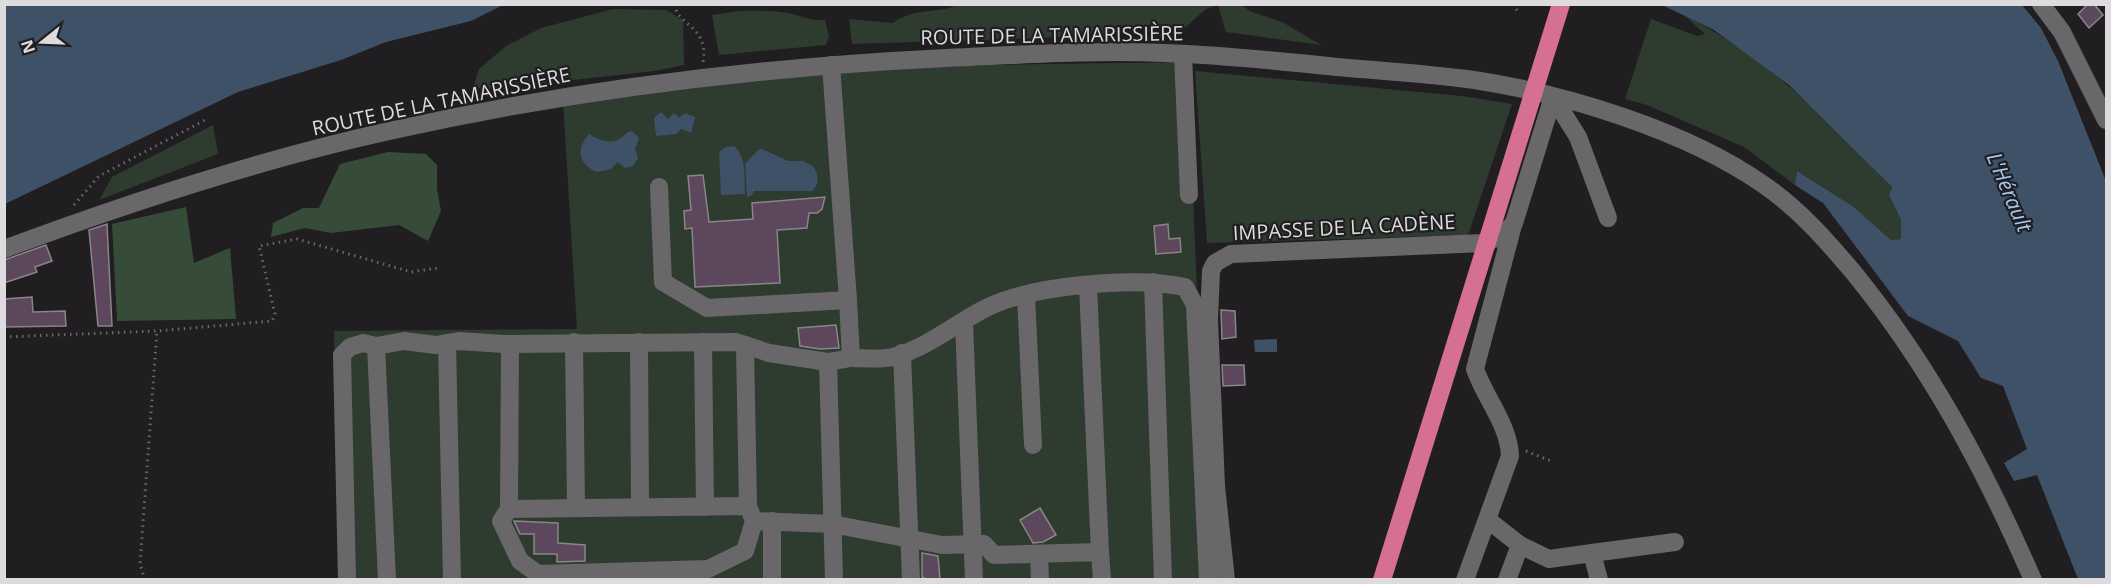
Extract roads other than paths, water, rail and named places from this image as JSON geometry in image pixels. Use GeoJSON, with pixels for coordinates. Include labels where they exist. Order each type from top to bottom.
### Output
{"type":"FeatureCollection","features":[{"type":"Feature","properties":{"kind":"highway"},"geometry":{"type":"LineString","coordinates":[[1382,579],[1415,466],[1561,4]]}},
{"type":"Feature","properties":{"kind":"street"},"geometry":{"type":"LineString","coordinates":[[2041,4],[2062,32],[2106,116]]}},
{"type":"Feature","properties":{"kind":"street","name":"ROUTE DE LA TAMARISSIÈRE"},"geometry":{"type":"LineString","coordinates":[[4,249],[177,189],[387,131],[545,100],[831,65],[1115,52],[1182,54],[1472,80],[1553,97],[1652,128],[1692,145],[1758,181],[1802,215],[1878,303],[1930,378],[1976,455],[2033,579]]}},
{"type":"Feature","properties":{"kind":"street"},"geometry":{"type":"LineString","coordinates":[[1182,54],[1189,195]]}},
{"type":"Feature","properties":{"kind":"street"},"geometry":{"type":"LineString","coordinates":[[831,65],[851,358]]}},
{"type":"Feature","properties":{"kind":"street"},"geometry":{"type":"LineString","coordinates":[[1553,97],[1578,137],[1608,218]]}},
{"type":"Feature","properties":{"kind":"street"},"geometry":{"type":"LineString","coordinates":[[1465,579],[1510,456],[1509,440],[1480,385],[1475,369],[1514,223],[1553,97]]}},
{"type":"Feature","properties":{"kind":"street"},"geometry":{"type":"LineString","coordinates":[[659,187],[663,282],[707,309],[848,300]]}},
{"type":"Feature","properties":{"kind":"street","name":"IMPASSE DE LA CADÈNE"},"geometry":{"type":"LineString","coordinates":[[1226,579],[1216,486],[1209,320],[1211,271],[1215,263],[1231,255],[1483,243],[1502,236],[1514,223]]}},
{"type":"Feature","properties":{"kind":"street"},"geometry":{"type":"LineString","coordinates":[[1153,282],[1163,579]]}},
{"type":"Feature","properties":{"kind":"street"},"geometry":{"type":"LineString","coordinates":[[347,579],[342,355],[350,348],[363,343],[376,346],[404,341],[435,345],[459,341],[510,344],[736,342],[769,353],[828,362],[851,358],[892,357],[936,339],[987,308],[1026,295],[1089,286],[1153,282],[1185,287],[1196,305],[1208,579]]}},
{"type":"Feature","properties":{"kind":"street"},"geometry":{"type":"LineString","coordinates":[[1089,286],[1102,579]]}},
{"type":"Feature","properties":{"kind":"street"},"geometry":{"type":"LineString","coordinates":[[1026,295],[1033,445]]}},
{"type":"Feature","properties":{"kind":"street"},"geometry":{"type":"LineString","coordinates":[[964,322],[975,579]]}},
{"type":"Feature","properties":{"kind":"street"},"geometry":{"type":"LineString","coordinates":[[574,342],[576,508]]}},
{"type":"Feature","properties":{"kind":"street"},"geometry":{"type":"LineString","coordinates":[[639,342],[639,507]]}},
{"type":"Feature","properties":{"kind":"street"},"geometry":{"type":"LineString","coordinates":[[703,342],[705,507]]}},
{"type":"Feature","properties":{"kind":"street"},"geometry":{"type":"LineString","coordinates":[[447,343],[452,579]]}},
{"type":"Feature","properties":{"kind":"street"},"geometry":{"type":"LineString","coordinates":[[510,344],[509,509],[501,521],[520,561],[520,579]]}},
{"type":"Feature","properties":{"kind":"street"},"geometry":{"type":"LineString","coordinates":[[745,345],[758,516],[772,579]]}},
{"type":"Feature","properties":{"kind":"street"},"geometry":{"type":"LineString","coordinates":[[376,346],[387,579]]}},
{"type":"Feature","properties":{"kind":"street"},"geometry":{"type":"LineString","coordinates":[[902,353],[910,579]]}},
{"type":"Feature","properties":{"kind":"street"},"geometry":{"type":"LineString","coordinates":[[828,362],[834,579]]}},
{"type":"Feature","properties":{"kind":"street"},"geometry":{"type":"LineString","coordinates":[[509,509],[705,507],[758,516],[832,524],[942,545],[984,544],[994,555],[1100,552]]}},
{"type":"Feature","properties":{"kind":"street"},"geometry":{"type":"LineString","coordinates":[[520,561],[538,574],[580,576],[708,574],[745,551],[758,516]]}},
{"type":"Feature","properties":{"kind":"street"},"geometry":{"type":"LineString","coordinates":[[1488,520],[1520,545],[1549,560],[1675,542]]}},
{"type":"Feature","properties":{"kind":"street"},"geometry":{"type":"LineString","coordinates":[[1506,579],[1520,545]]}},
{"type":"Feature","properties":{"kind":"street"},"geometry":{"type":"LineString","coordinates":[[1592,553],[1599,579]]}},
{"type":"Feature","properties":{"kind":"street"},"geometry":{"type":"LineString","coordinates":[[1039,554],[1040,579]]}},
{"type":"Feature","properties":{"kind":"water"},"geometry":{"type":"Polygon","coordinates":[[[4,5],[503,5],[471,21],[386,42],[341,60],[238,92],[5,204],[4,5]]]}},
{"type":"Feature","properties":{"kind":"water","name":"L'Hérault"},"geometry":{"type":"Polygon","coordinates":[[[1662,5],[2022,5],[2041,28],[2058,61],[2106,181],[2106,579],[2078,579],[2037,475],[2014,481],[2004,463],[2027,449],[2003,386],[1981,378],[1958,341],[1908,316],[1823,203],[1795,185],[1797,171],[1854,207],[1891,240],[1901,239],[1901,220],[1889,195],[1892,187],[1789,85],[1714,30],[1662,5]]]}},
{"type":"Feature","properties":{"kind":"water"},"geometry":{"type":"Polygon","coordinates":[[[661,112],[668,119],[674,113],[679,118],[685,113],[695,117],[691,133],[681,129],[676,134],[656,136],[654,118],[661,112]]]}},
{"type":"Feature","properties":{"kind":"water"},"geometry":{"type":"Polygon","coordinates":[[[632,131],[639,138],[635,149],[638,158],[633,166],[625,168],[618,162],[611,169],[597,172],[586,165],[581,151],[589,134],[599,139],[615,141],[632,131]]]}},
{"type":"Feature","properties":{"kind":"water"},"geometry":{"type":"Polygon","coordinates":[[[734,146],[743,162],[745,194],[721,195],[719,152],[726,147],[734,146]]]}},
{"type":"Feature","properties":{"kind":"water"},"geometry":{"type":"Polygon","coordinates":[[[762,149],[788,161],[803,161],[813,166],[818,179],[815,188],[812,191],[754,191],[747,197],[745,164],[758,150],[762,149]]]}},
{"type":"Feature","properties":{"kind":"water"},"geometry":{"type":"Polygon","coordinates":[[[1277,339],[1277,352],[1255,352],[1254,340],[1277,339]]]}}]}
